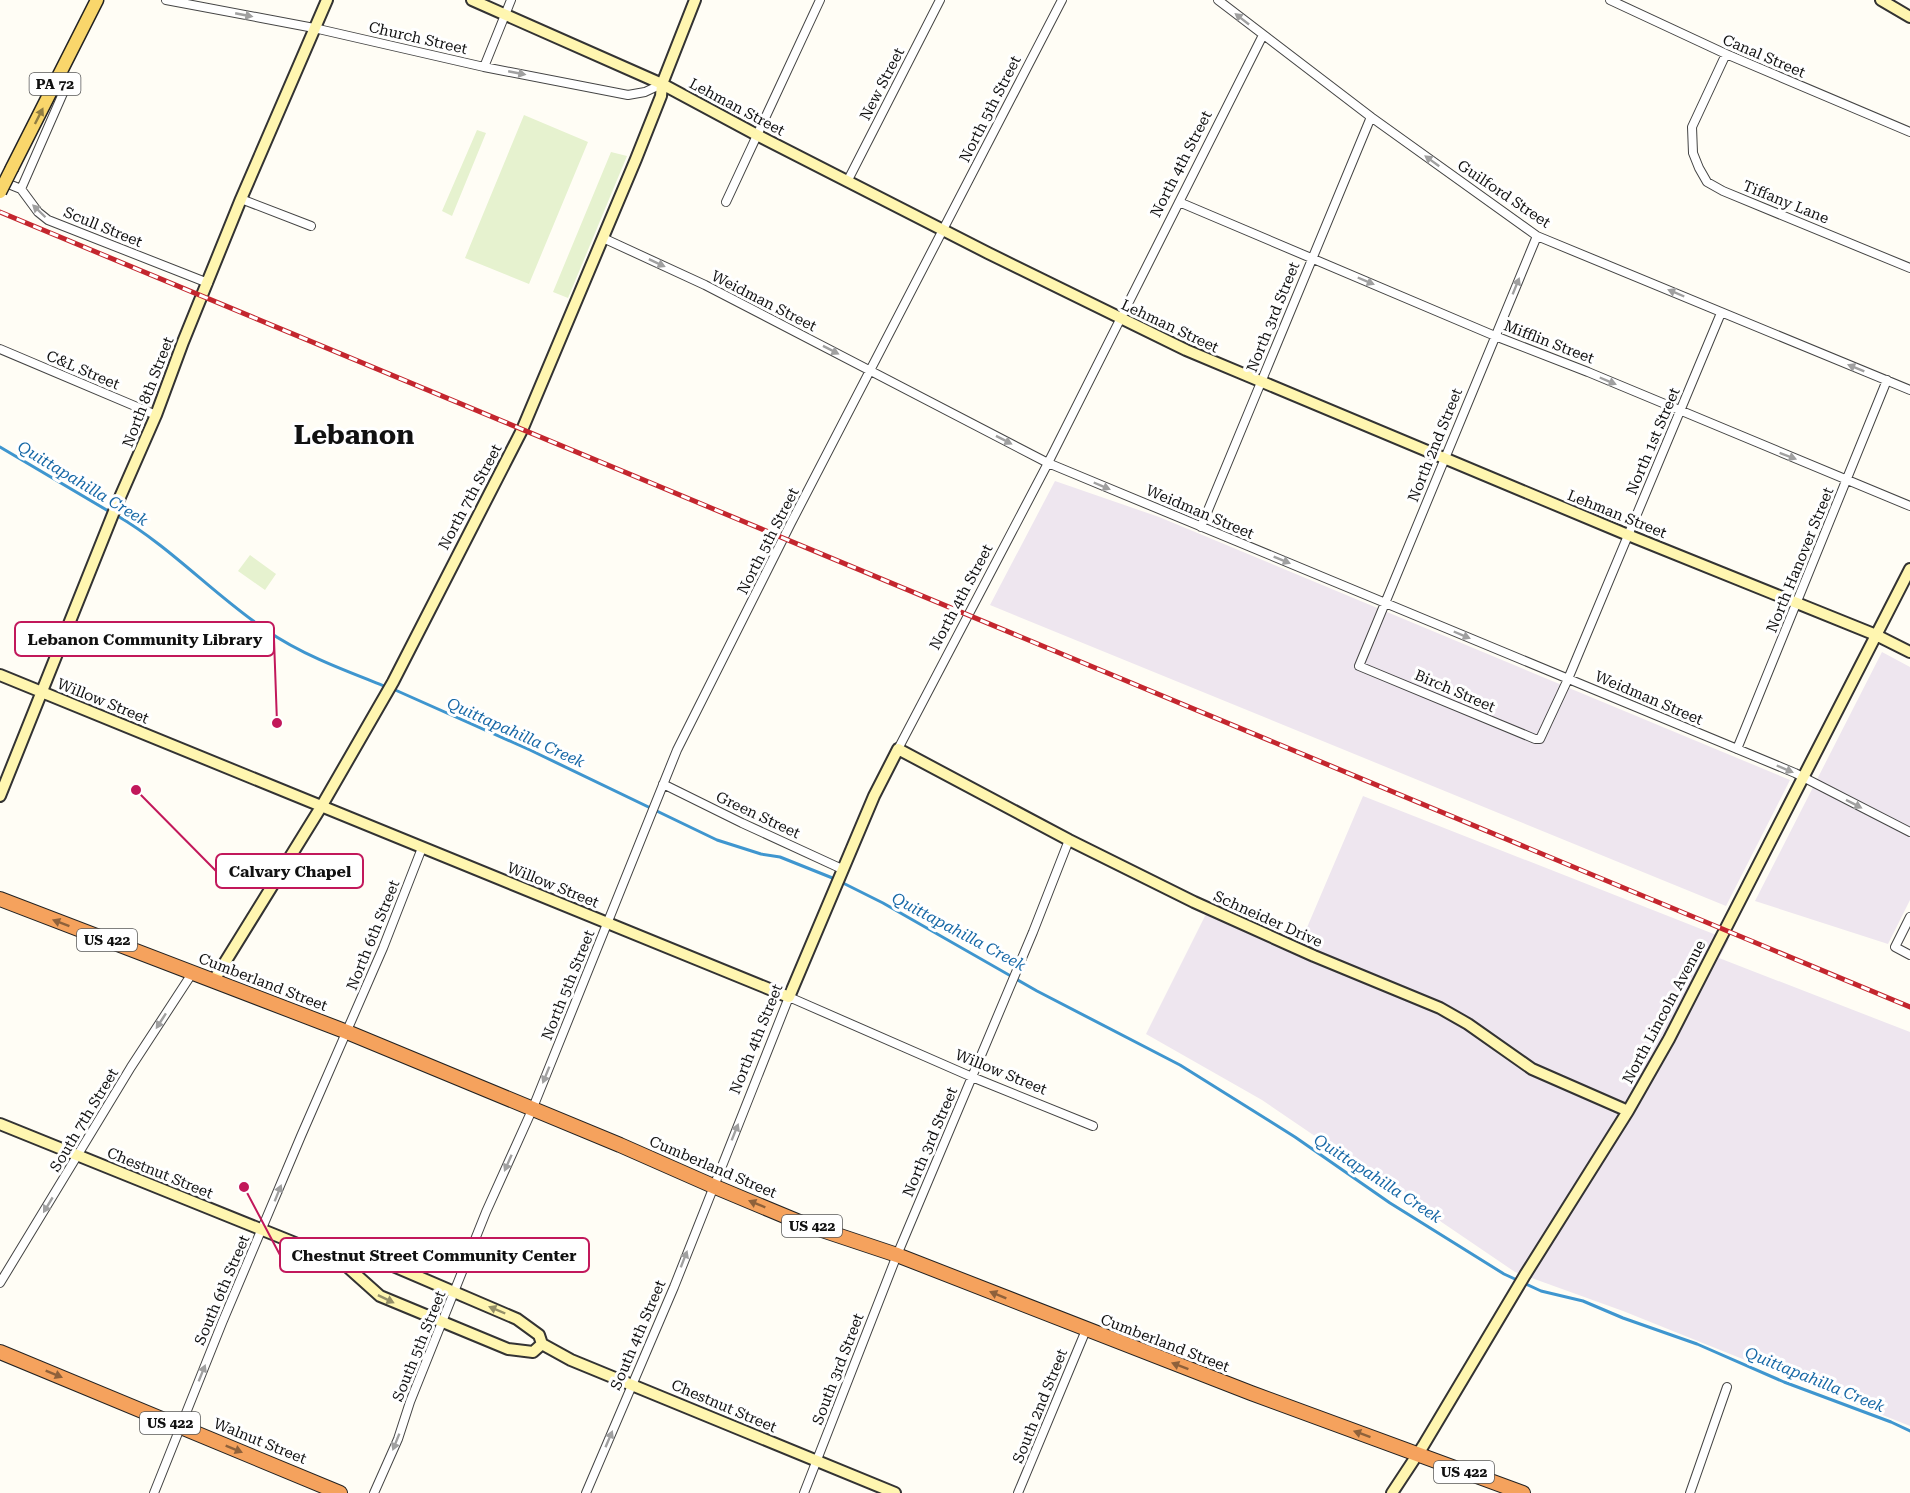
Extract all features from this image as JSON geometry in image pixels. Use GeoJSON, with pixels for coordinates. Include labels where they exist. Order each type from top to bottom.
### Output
{"type":"FeatureCollection","features":[{"type":"Feature","properties":{"kind":"highway","name":"Cumberland Street"},"geometry":{"type":"LineString","coordinates":[[0,899],[347,1032],[532,1110],[620,1144],[804,1224],[897,1255],[1417,1455]]}},
{"type":"Feature","properties":{"kind":"highway","name":"Walnut Street"},"geometry":{"type":"LineString","coordinates":[[0,1352],[340,1493]]}},
{"type":"Feature","properties":{"kind":"highway","name":"US 422"},"geometry":{"type":"LineString","coordinates":[[1417,1455],[1522,1493]]}},
{"type":"Feature","properties":{"kind":"main road","name":"PA 72"},"geometry":{"type":"LineString","coordinates":[[0,192],[97,0]]}},
{"type":"Feature","properties":{"kind":"street","name":"Church Street"},"geometry":{"type":"LineString","coordinates":[[166,0],[314,28],[484,67],[628,95],[645,92],[662,84]]}},
{"type":"Feature","properties":{"kind":"street","name":"North 8th Street"},"geometry":{"type":"LineString","coordinates":[[0,796],[241,200],[327,0]]}},
{"type":"Feature","properties":{"kind":"street","name":"Lehman Street"},"geometry":{"type":"LineString","coordinates":[[472,0],[506,13],[662,84],[1120,319],[1261,383],[1876,635],[1910,652]]}},
{"type":"Feature","properties":{"kind":"street"},"geometry":{"type":"LineString","coordinates":[[484,67],[511,0]]}},
{"type":"Feature","properties":{"kind":"street","name":"North 7th Street"},"geometry":{"type":"LineString","coordinates":[[214,980],[321,807],[393,682],[522,430],[661,96],[662,84],[695,0]]}},
{"type":"Feature","properties":{"kind":"street"},"geometry":{"type":"LineString","coordinates":[[726,202],[820,0]]}},
{"type":"Feature","properties":{"kind":"street","name":"New Street"},"geometry":{"type":"LineString","coordinates":[[848,180],[940,0]]}},
{"type":"Feature","properties":{"kind":"street","name":"North 5th Street"},"geometry":{"type":"LineString","coordinates":[[532,1110],[682,740],[1062,0]]}},
{"type":"Feature","properties":{"kind":"street","name":"Guilford Street"},"geometry":{"type":"LineString","coordinates":[[1218,0],[1371,117],[1537,236],[1910,390]]}},
{"type":"Feature","properties":{"kind":"street","name":"Canal Street"},"geometry":{"type":"LineString","coordinates":[[1610,0],[1726,54],[1910,132]]}},
{"type":"Feature","properties":{"kind":"street"},"geometry":{"type":"LineString","coordinates":[[1881,0],[1910,16]]}},
{"type":"Feature","properties":{"kind":"street","name":"North 4th Street"},"geometry":{"type":"LineString","coordinates":[[713,1186],[789,997],[874,796],[1048,463],[1263,35]]}},
{"type":"Feature","properties":{"kind":"street","name":"Tiffany Lane"},"geometry":{"type":"LineString","coordinates":[[1726,54],[1692,127],[1694,153],[1707,182],[1723,191],[1910,268]]}},
{"type":"Feature","properties":{"kind":"street"},"geometry":{"type":"LineString","coordinates":[[0,181],[21,189],[64,91],[74,81]]}},
{"type":"Feature","properties":{"kind":"street","name":"North 3rd Street"},"geometry":{"type":"LineString","coordinates":[[1201,527],[1371,117]]}},
{"type":"Feature","properties":{"kind":"street","name":"Scull Street"},"geometry":{"type":"LineString","coordinates":[[21,189],[38,212],[48,220],[208,284]]}},
{"type":"Feature","properties":{"kind":"street"},"geometry":{"type":"LineString","coordinates":[[241,200],[311,226]]}},
{"type":"Feature","properties":{"kind":"street","name":"Mifflin Street"},"geometry":{"type":"LineString","coordinates":[[1179,201],[1495,336],[1588,372],[1910,506]]}},
{"type":"Feature","properties":{"kind":"street","name":"North 2nd Street"},"geometry":{"type":"LineString","coordinates":[[1359,666],[1537,236]]}},
{"type":"Feature","properties":{"kind":"street","name":"Weidman Street"},"geometry":{"type":"LineString","coordinates":[[603,238],[705,285],[1048,463],[1737,749],[1802,777],[1910,832]]}},
{"type":"Feature","properties":{"kind":"street","name":"North 1st Street"},"geometry":{"type":"LineString","coordinates":[[1540,738],[1568,679],[1721,313]]}},
{"type":"Feature","properties":{"kind":"street","name":"C&L Street"},"geometry":{"type":"LineString","coordinates":[[0,349],[156,415]]}},
{"type":"Feature","properties":{"kind":"street","name":"North Hanover Street"},"geometry":{"type":"LineString","coordinates":[[1737,749],[1887,380]]}},
{"type":"Feature","properties":{"kind":"street","name":"North Lincoln Avenue"},"geometry":{"type":"LineString","coordinates":[[1392,1493],[1628,1111],[1669,1039],[1910,569]]}},
{"type":"Feature","properties":{"kind":"street","name":"Birch Street"},"geometry":{"type":"LineString","coordinates":[[1359,666],[1534,739],[1540,738]]}},
{"type":"Feature","properties":{"kind":"street","name":"Willow Street"},"geometry":{"type":"LineString","coordinates":[[0,675],[789,997],[972,1077],[1093,1126]]}},
{"type":"Feature","properties":{"kind":"street","name":"Schneider Drive"},"geometry":{"type":"LineString","coordinates":[[898,749],[1069,840],[1194,902],[1440,1008],[1468,1024],[1532,1069],[1628,1111]]}},
{"type":"Feature","properties":{"kind":"street","name":"Green Street"},"geometry":{"type":"LineString","coordinates":[[663,784],[742,823],[839,877]]}},
{"type":"Feature","properties":{"kind":"street","name":"North 3rd Street"},"geometry":{"type":"LineString","coordinates":[[897,1255],[1069,840]]}},
{"type":"Feature","properties":{"kind":"street","name":"North 6th Street"},"geometry":{"type":"LineString","coordinates":[[347,1032],[422,848]]}},
{"type":"Feature","properties":{"kind":"street"},"geometry":{"type":"LineString","coordinates":[[1910,917],[1895,947],[1910,955]]}},
{"type":"Feature","properties":{"kind":"street","name":"South 7th Street"},"geometry":{"type":"LineString","coordinates":[[0,1283],[131,1067],[193,972]]}},
{"type":"Feature","properties":{"kind":"street","name":"South 6th Street"},"geometry":{"type":"LineString","coordinates":[[154,1493],[301,1136],[347,1032]]}},
{"type":"Feature","properties":{"kind":"street","name":"South 5th Street"},"geometry":{"type":"LineString","coordinates":[[374,1493],[398,1439],[410,1402],[486,1212],[532,1110]]}},
{"type":"Feature","properties":{"kind":"street","name":"Chestnut Street"},"geometry":{"type":"LineString","coordinates":[[0,1124],[342,1262],[366,1286],[380,1296],[442,1323],[521,1352],[533,1352],[542,1344]]}},
{"type":"Feature","properties":{"kind":"street","name":"South 4th Street"},"geometry":{"type":"LineString","coordinates":[[586,1493],[674,1287],[713,1186]]}},
{"type":"Feature","properties":{"kind":"street","name":"South 3rd Street"},"geometry":{"type":"LineString","coordinates":[[804,1493],[897,1255]]}},
{"type":"Feature","properties":{"kind":"street","name":"Chestnut Street"},"geometry":{"type":"LineString","coordinates":[[342,1262],[375,1259],[455,1292],[518,1319],[539,1335],[542,1344],[571,1360],[633,1383],[895,1493]]}},
{"type":"Feature","properties":{"kind":"street","name":"South 2nd Street"},"geometry":{"type":"LineString","coordinates":[[1018,1493],[1086,1329]]}},
{"type":"Feature","properties":{"kind":"street"},"geometry":{"type":"LineString","coordinates":[[1690,1493],[1727,1387]]}},
{"type":"Feature","properties":{"kind":"shaded area"},"geometry":{"type":"Polygon","coordinates":[[[1055,481],[1159,517],[1790,780],[1726,906],[990,605],[1055,481]]]}},
{"type":"Feature","properties":{"kind":"shaded area"},"geometry":{"type":"Polygon","coordinates":[[[1882,652],[1910,667],[1910,900],[1888,944],[1755,901],[1882,652]]]}},
{"type":"Feature","properties":{"kind":"shaded area"},"geometry":{"type":"Polygon","coordinates":[[[1363,796],[1729,940],[1719,958],[1910,1032],[1910,1426],[1623,1311],[1515,1272],[1262,1100],[1146,1034],[1212,902],[1300,944],[1363,796]]]}},
{"type":"Feature","properties":{"kind":"green space"},"geometry":{"type":"Polygon","coordinates":[[[524,115],[588,142],[529,284],[465,258],[524,115]]]}},
{"type":"Feature","properties":{"kind":"green space"},"geometry":{"type":"Polygon","coordinates":[[[477,130],[486,133],[452,216],[442,211],[477,130]]]}},
{"type":"Feature","properties":{"kind":"green space"},"geometry":{"type":"Polygon","coordinates":[[[611,152],[627,156],[568,298],[553,292],[611,152]]]}},
{"type":"Feature","properties":{"kind":"green space"},"geometry":{"type":"Polygon","coordinates":[[[250,555],[276,574],[265,590],[238,571],[250,555]]]}},
{"type":"Feature","properties":{"kind":"waterway","name":"Quittapahilla Creek"},"geometry":{"type":"LineString","coordinates":[[0,447],[110,512]]}},
{"type":"Feature","properties":{"kind":"waterway","name":"Quittapahilla Creek"},"geometry":{"type":"LineString","coordinates":[[116,515],[155,542],[247,616],[280,639],[325,662],[387,687]]}},
{"type":"Feature","properties":{"kind":"waterway","name":"Quittapahilla Creek"},"geometry":{"type":"LineString","coordinates":[[393,689],[530,750],[717,840],[761,854],[780,857],[835,879]]}},
{"type":"Feature","properties":{"kind":"waterway","name":"Quittapahilla Creek"},"geometry":{"type":"LineString","coordinates":[[841,882],[883,903],[1037,991],[1180,1065],[1295,1137],[1390,1203],[1504,1274],[1541,1291],[1583,1301],[1697,1344],[1784,1382],[1910,1431]]}},
{"type":"Feature","properties":{"kind":"railway"},"geometry":{"type":"LineString","coordinates":[[0,212],[1910,1007]]}},
{"type":"Feature","properties":{"kind":"place","name":"Lebanon Community Library"},"geometry":{"type":"Point","coordinates":[277,723]}},
{"type":"Feature","properties":{"kind":"place","name":"Calvary Chapel"},"geometry":{"type":"Point","coordinates":[136,790]}},
{"type":"Feature","properties":{"kind":"place","name":"Chestnut Street Community Center"},"geometry":{"type":"Point","coordinates":[244,1187]}},
{"type":"Feature","properties":{"kind":"district","name":"Lebanon"},"geometry":{"type":"Point","coordinates":[354,435]}}]}
